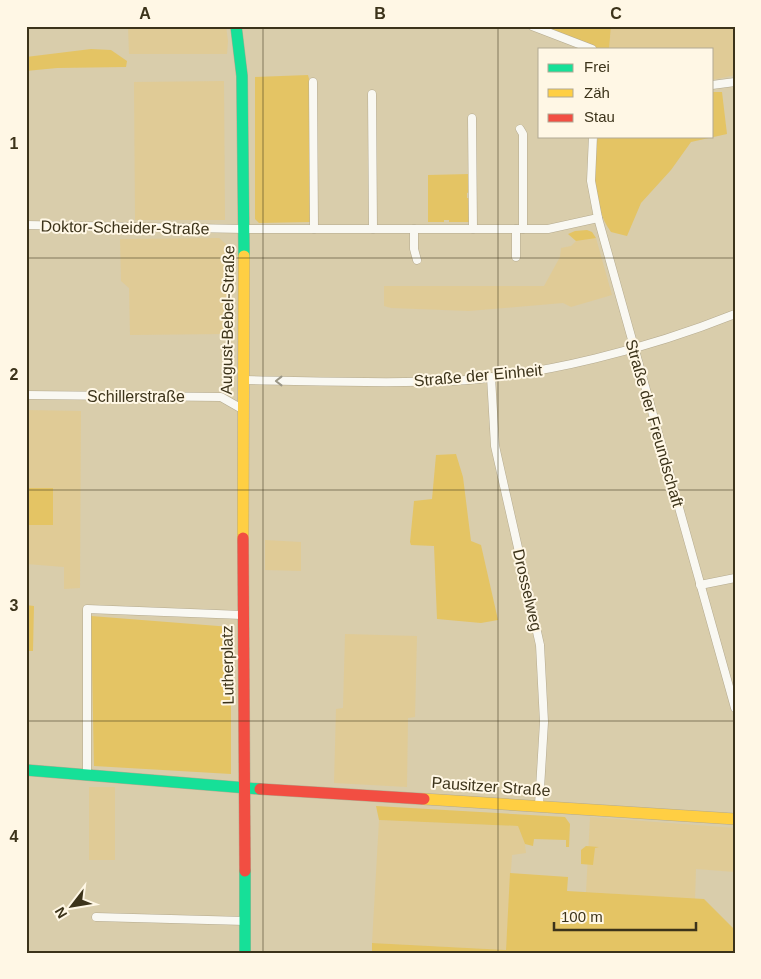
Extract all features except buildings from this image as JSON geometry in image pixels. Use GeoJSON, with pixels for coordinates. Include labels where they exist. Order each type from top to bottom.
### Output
{"type":"FeatureCollection","features":[{"type":"Feature","properties":{"kind":"street","name":"August-Bebel-Straße"},"geometry":{"type":"LineString","coordinates":[[236,26],[242,76],[244,229],[242,615]]}},
{"type":"Feature","properties":{"kind":"street"},"geometry":{"type":"LineString","coordinates":[[532,26],[589,48]]}},
{"type":"Feature","properties":{"kind":"street"},"geometry":{"type":"LineString","coordinates":[[313,82],[314,230]]}},
{"type":"Feature","properties":{"kind":"street"},"geometry":{"type":"LineString","coordinates":[[714,85],[735,82]]}},
{"type":"Feature","properties":{"kind":"street"},"geometry":{"type":"LineString","coordinates":[[372,94],[373,229]]}},
{"type":"Feature","properties":{"kind":"street"},"geometry":{"type":"LineString","coordinates":[[472,118],[473,229]]}},
{"type":"Feature","properties":{"kind":"street"},"geometry":{"type":"LineString","coordinates":[[516,257],[520,229],[523,134],[520,130]]}},
{"type":"Feature","properties":{"kind":"street","name":"Straße der Freundschaft"},"geometry":{"type":"LineString","coordinates":[[593,138],[591,181],[598,218],[735,708]]}},
{"type":"Feature","properties":{"kind":"street","name":"Doktor-Scheider-Straße"},"geometry":{"type":"LineString","coordinates":[[26,225],[314,230],[548,229],[598,218]]}},
{"type":"Feature","properties":{"kind":"street"},"geometry":{"type":"LineString","coordinates":[[414,229],[414,249],[417,260]]}},
{"type":"Feature","properties":{"kind":"street","name":"Straße der Einheit"},"geometry":{"type":"LineString","coordinates":[[243,380],[386,382],[452,381],[491,377],[557,368],[698,329],[735,314]]}},
{"type":"Feature","properties":{"kind":"street","name":"Drosselweg"},"geometry":{"type":"LineString","coordinates":[[491,377],[495,446],[540,645],[544,722],[539,805]]}},
{"type":"Feature","properties":{"kind":"street","name":"Schillerstraße"},"geometry":{"type":"LineString","coordinates":[[26,395],[221,397],[242,409]]}},
{"type":"Feature","properties":{"kind":"street"},"geometry":{"type":"LineString","coordinates":[[700,585],[735,578]]}},
{"type":"Feature","properties":{"kind":"street","name":"Lutherplatz"},"geometry":{"type":"LineString","coordinates":[[87,776],[87,609],[242,615],[245,953]]}},
{"type":"Feature","properties":{"kind":"street"},"geometry":{"type":"LineString","coordinates":[[26,770],[245,788]]}},
{"type":"Feature","properties":{"kind":"street","name":"Pausitzer Straße"},"geometry":{"type":"LineString","coordinates":[[245,788],[539,805],[735,819]]}},
{"type":"Feature","properties":{"kind":"street"},"geometry":{"type":"LineString","coordinates":[[96,917],[245,921]]}},
{"type":"Feature","properties":{"kind":"shaded area"},"geometry":{"type":"Polygon","coordinates":[[[128,26],[226,26],[227,54],[129,54],[128,26]]]}},
{"type":"Feature","properties":{"kind":"shaded area"},"geometry":{"type":"Polygon","coordinates":[[[542,26],[611,26],[609,48],[597,48],[542,26]]]}},
{"type":"Feature","properties":{"kind":"shaded area"},"geometry":{"type":"Polygon","coordinates":[[[611,26],[735,26],[735,75],[714,80],[714,48],[609,48],[611,26]]]}},
{"type":"Feature","properties":{"kind":"shaded area"},"geometry":{"type":"Polygon","coordinates":[[[91,49],[111,50],[127,61],[126,67],[57,68],[26,71],[26,57],[91,49]]]}},
{"type":"Feature","properties":{"kind":"shaded area"},"geometry":{"type":"Polygon","coordinates":[[[308,75],[311,86],[310,222],[259,223],[255,219],[255,77],[308,75]]]}},
{"type":"Feature","properties":{"kind":"shaded area"},"geometry":{"type":"Polygon","coordinates":[[[224,81],[225,220],[135,220],[134,82],[224,81]]]}},
{"type":"Feature","properties":{"kind":"shaded area"},"geometry":{"type":"Polygon","coordinates":[[[714,92],[722,92],[727,134],[714,137],[714,92]]]}},
{"type":"Feature","properties":{"kind":"shaded area"},"geometry":{"type":"Polygon","coordinates":[[[598,138],[709,138],[691,142],[671,170],[641,203],[627,236],[611,232],[600,210],[595,186],[598,138]]]}},
{"type":"Feature","properties":{"kind":"shaded area"},"geometry":{"type":"Polygon","coordinates":[[[470,174],[470,192],[467,193],[467,198],[470,198],[469,222],[449,222],[449,220],[444,220],[444,222],[428,222],[428,175],[470,174]]]}},
{"type":"Feature","properties":{"kind":"shaded area"},"geometry":{"type":"Polygon","coordinates":[[[587,230],[592,232],[596,238],[576,241],[568,234],[575,231],[587,230]]]}},
{"type":"Feature","properties":{"kind":"shaded area"},"geometry":{"type":"Polygon","coordinates":[[[219,238],[228,246],[229,334],[130,335],[129,288],[121,281],[120,239],[219,238]]]}},
{"type":"Feature","properties":{"kind":"shaded area"},"geometry":{"type":"Polygon","coordinates":[[[596,238],[612,295],[571,307],[563,303],[469,311],[391,308],[384,306],[384,286],[544,286],[560,257],[561,248],[571,246],[576,241],[596,238]]]}},
{"type":"Feature","properties":{"kind":"shaded area"},"geometry":{"type":"Polygon","coordinates":[[[26,410],[81,411],[80,588],[64,589],[64,567],[26,564],[26,410]]]}},
{"type":"Feature","properties":{"kind":"shaded area"},"geometry":{"type":"Polygon","coordinates":[[[456,454],[463,477],[471,541],[481,545],[498,620],[481,623],[437,619],[434,546],[411,545],[410,542],[414,501],[432,499],[436,455],[456,454]]]}},
{"type":"Feature","properties":{"kind":"shaded area"},"geometry":{"type":"Polygon","coordinates":[[[26,488],[53,488],[53,525],[26,525],[26,488]]]}},
{"type":"Feature","properties":{"kind":"shaded area"},"geometry":{"type":"Polygon","coordinates":[[[265,540],[301,542],[301,571],[265,570],[265,540]]]}},
{"type":"Feature","properties":{"kind":"shaded area"},"geometry":{"type":"Polygon","coordinates":[[[26,605],[34,606],[33,651],[26,651],[26,605]]]}},
{"type":"Feature","properties":{"kind":"shaded area"},"geometry":{"type":"Polygon","coordinates":[[[91,616],[231,627],[231,774],[94,766],[91,616]]]}},
{"type":"Feature","properties":{"kind":"shaded area"},"geometry":{"type":"Polygon","coordinates":[[[345,634],[417,636],[415,717],[408,718],[407,787],[334,783],[336,709],[343,708],[345,634]]]}},
{"type":"Feature","properties":{"kind":"shaded area"},"geometry":{"type":"Polygon","coordinates":[[[89,787],[115,787],[115,860],[89,860],[89,787]]]}},
{"type":"Feature","properties":{"kind":"shaded area"},"geometry":{"type":"Polygon","coordinates":[[[376,806],[565,817],[570,824],[569,847],[566,847],[566,840],[534,839],[533,846],[525,844],[518,826],[379,820],[376,806]]]}},
{"type":"Feature","properties":{"kind":"shaded area"},"geometry":{"type":"Polygon","coordinates":[[[590,817],[735,828],[735,872],[696,869],[695,899],[586,892],[590,817]]]}},
{"type":"Feature","properties":{"kind":"shaded area"},"geometry":{"type":"Polygon","coordinates":[[[379,820],[518,826],[525,844],[526,853],[512,855],[506,950],[372,943],[379,820]]]}},
{"type":"Feature","properties":{"kind":"shaded area"},"geometry":{"type":"Polygon","coordinates":[[[586,846],[599,847],[595,848],[593,865],[581,864],[581,850],[586,846]]]}},
{"type":"Feature","properties":{"kind":"shaded area"},"geometry":{"type":"Polygon","coordinates":[[[510,873],[568,877],[567,891],[704,899],[735,930],[735,953],[372,953],[372,943],[506,950],[510,873]]]}},
{"type":"Feature","properties":{"kind":"traffic: fast"},"geometry":{"type":"LineString","coordinates":[[236,26],[242,76],[244,256]]}},
{"type":"Feature","properties":{"kind":"traffic: fast"},"geometry":{"type":"LineString","coordinates":[[26,770],[260,789]]}},
{"type":"Feature","properties":{"kind":"traffic: fast"},"geometry":{"type":"LineString","coordinates":[[245,871],[245,953]]}},
{"type":"Feature","properties":{"kind":"traffic: slow"},"geometry":{"type":"LineString","coordinates":[[243,538],[244,256]]}},
{"type":"Feature","properties":{"kind":"traffic: slow"},"geometry":{"type":"LineString","coordinates":[[424,799],[735,819]]}},
{"type":"Feature","properties":{"kind":"traffic: jam"},"geometry":{"type":"LineString","coordinates":[[243,538],[245,871]]}},
{"type":"Feature","properties":{"kind":"traffic: jam"},"geometry":{"type":"LineString","coordinates":[[260,789],[424,799]]}}]}
